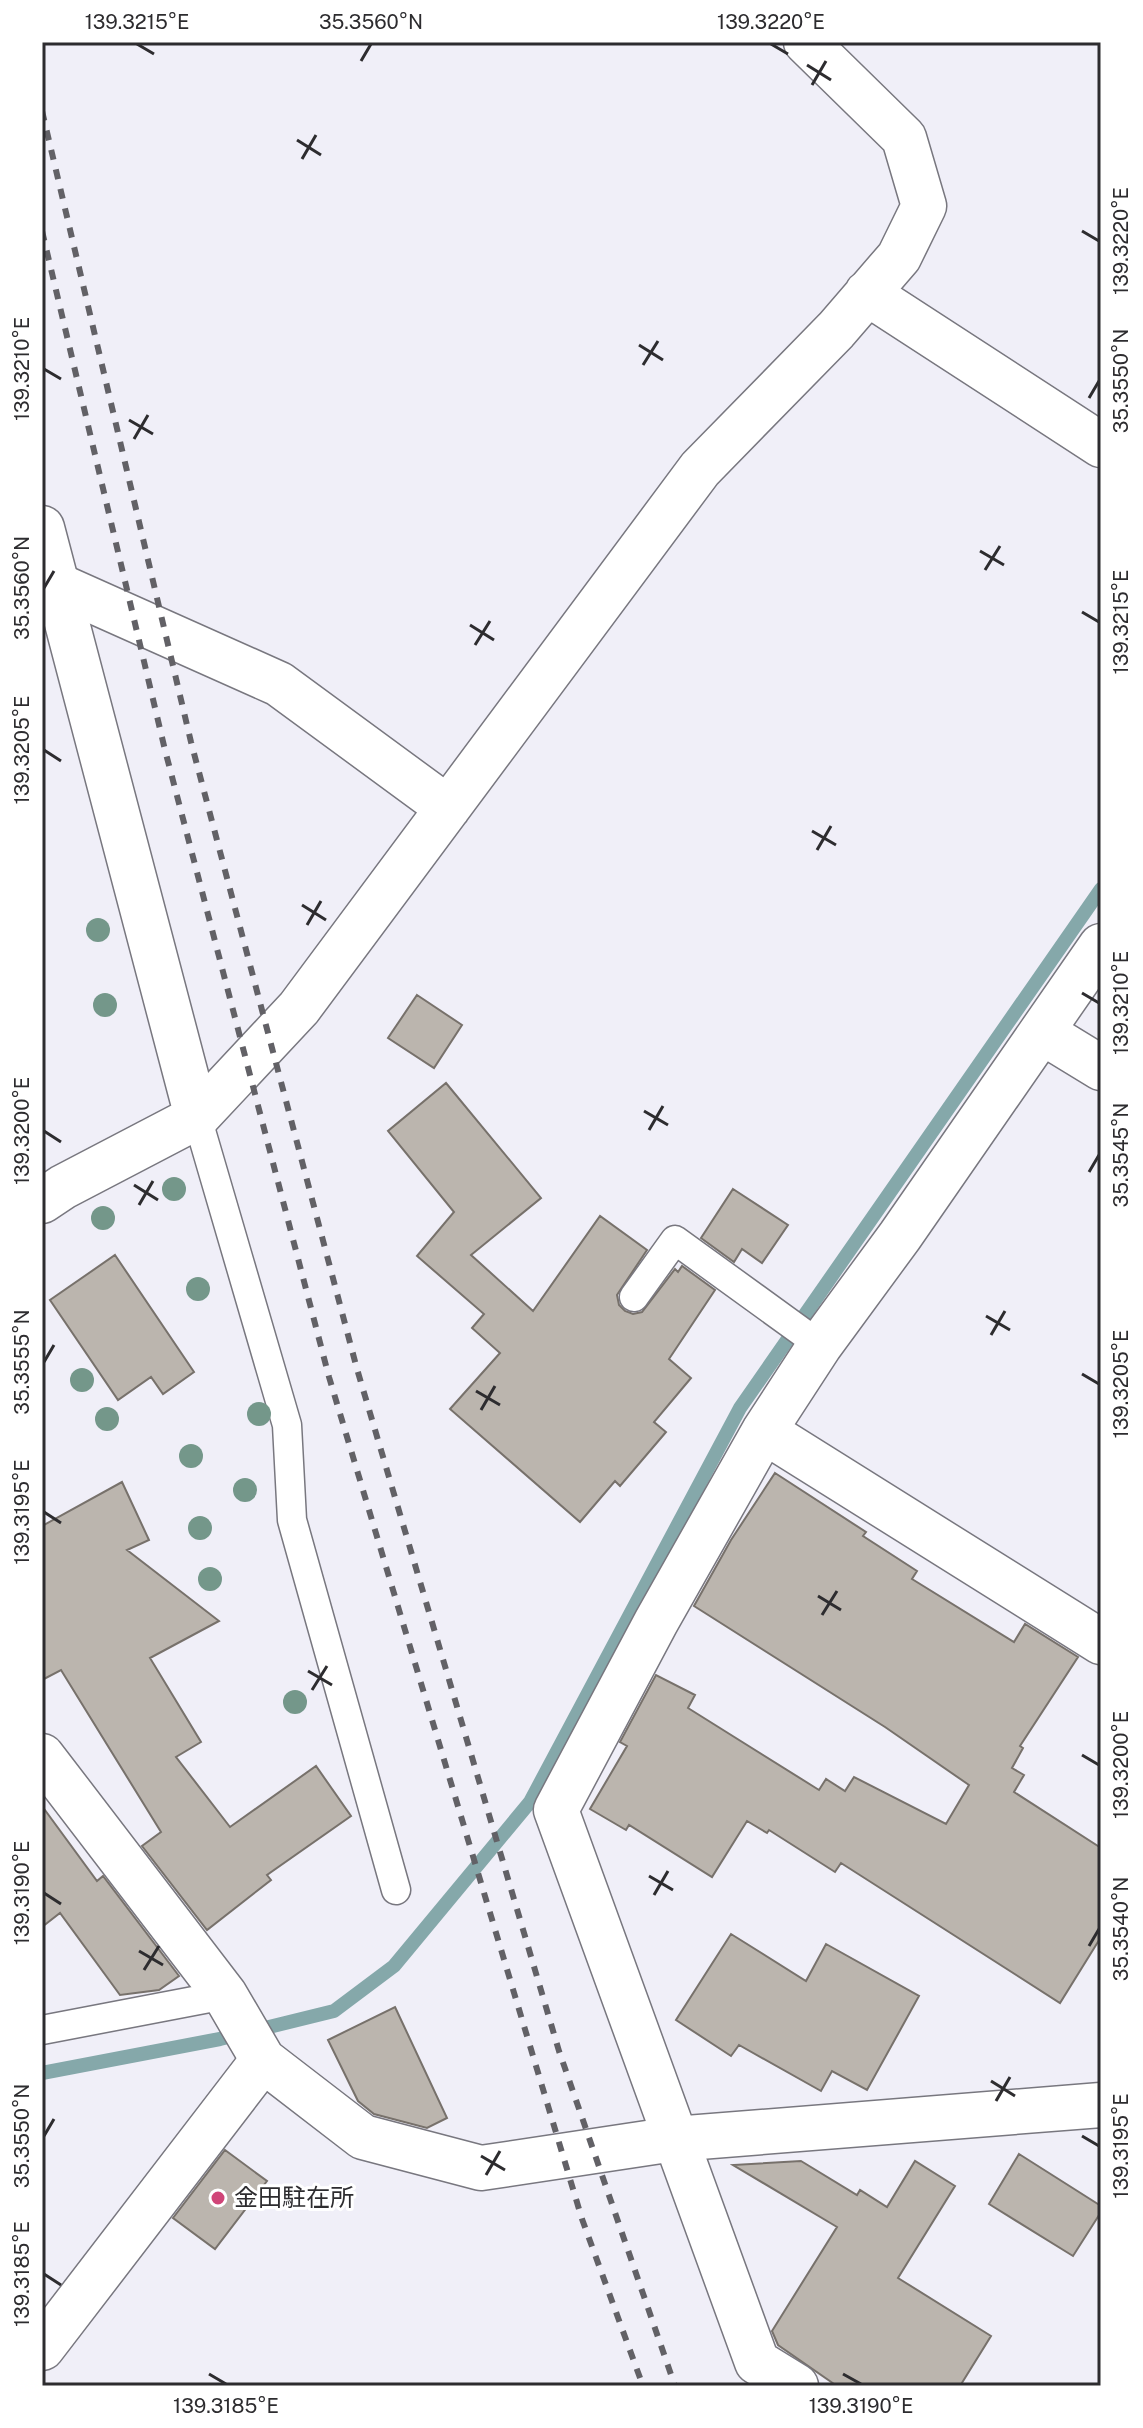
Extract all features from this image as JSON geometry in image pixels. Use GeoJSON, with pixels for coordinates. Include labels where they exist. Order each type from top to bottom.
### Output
{"type":"FeatureCollection","features":[{"type":"Feature","properties":{"kind":"street"},"geometry":{"type":"LineString","coordinates":[[42,1201],[197,1117],[299,1008],[700,469],[836,330],[899,257],[924,206],[904,138],[806,42]]}},
{"type":"Feature","properties":{"kind":"street"},"geometry":{"type":"LineString","coordinates":[[867,293],[1101,445]]}},
{"type":"Feature","properties":{"kind":"street"},"geometry":{"type":"LineString","coordinates":[[42,528],[197,1117]]}},
{"type":"Feature","properties":{"kind":"street"},"geometry":{"type":"LineString","coordinates":[[55,584],[279,684],[448,808]]}},
{"type":"Feature","properties":{"kind":"street"},"geometry":{"type":"LineString","coordinates":[[796,2386],[762,2374],[556,1810],[656,1622],[764,1431],[820,1345],[900,1236],[1101,946]]}},
{"type":"Feature","properties":{"kind":"street"},"geometry":{"type":"LineString","coordinates":[[1042,1032],[1101,1068]]}},
{"type":"Feature","properties":{"kind":"street"},"geometry":{"type":"LineString","coordinates":[[764,1431],[1101,1642]]}},
{"type":"Feature","properties":{"kind":"street"},"geometry":{"type":"LineString","coordinates":[[42,1756],[225,1995],[263,2060],[363,2137],[481,2168],[674,2139],[1101,2105]]}},
{"type":"Feature","properties":{"kind":"street"},"geometry":{"type":"LineString","coordinates":[[42,2348],[263,2060]]}},
{"type":"Feature","properties":{"kind":"lane"},"geometry":{"type":"LineString","coordinates":[[197,1117],[287,1425],[292,1520],[396,1890]]}},
{"type":"Feature","properties":{"kind":"lane"},"geometry":{"type":"LineString","coordinates":[[634,1297],[675,1240],[820,1345]]}},
{"type":"Feature","properties":{"kind":"lane"},"geometry":{"type":"LineString","coordinates":[[42,2030],[225,1995]]}},
{"type":"Feature","properties":{"kind":"building"},"geometry":{"type":"Polygon","coordinates":[[[417,995],[462,1025],[434,1068],[388,1038],[417,995]]]}},
{"type":"Feature","properties":{"kind":"building"},"geometry":{"type":"Polygon","coordinates":[[[446,1083],[541,1198],[471,1255],[533,1311],[600,1216],[647,1250],[617,1295],[619,1305],[625,1311],[633,1314],[642,1312],[675,1269],[678,1272],[682,1266],[715,1290],[669,1359],[691,1378],[654,1422],[666,1432],[620,1486],[615,1481],[580,1522],[450,1409],[500,1353],[472,1328],[484,1314],[417,1256],[454,1212],[388,1131],[446,1083]]]}},
{"type":"Feature","properties":{"kind":"building"},"geometry":{"type":"Polygon","coordinates":[[[733,1189],[788,1225],[762,1263],[742,1249],[734,1262],[701,1238],[733,1189]]]}},
{"type":"Feature","properties":{"kind":"building"},"geometry":{"type":"Polygon","coordinates":[[[115,1255],[194,1372],[163,1394],[151,1377],[118,1400],[50,1300],[115,1255]]]}},
{"type":"Feature","properties":{"kind":"building"},"geometry":{"type":"Polygon","coordinates":[[[775,1473],[866,1532],[863,1536],[917,1571],[912,1579],[1014,1642],[1025,1624],[1078,1657],[1020,1746],[1023,1748],[1012,1768],[1024,1775],[1014,1792],[1101,1848],[1101,1937],[1060,2003],[841,1863],[835,1872],[769,1830],[767,1833],[747,1821],[712,1877],[629,1825],[626,1830],[590,1809],[627,1746],[620,1742],[656,1675],[695,1695],[688,1708],[819,1790],[826,1779],[845,1791],[854,1777],[946,1824],[969,1785],[885,1727],[694,1606],[731,1540],[775,1473]]]}},
{"type":"Feature","properties":{"kind":"building"},"geometry":{"type":"Polygon","coordinates":[[[122,1482],[149,1540],[127,1550],[219,1621],[150,1658],[201,1742],[176,1757],[230,1827],[316,1766],[351,1816],[267,1875],[271,1880],[207,1930],[142,1846],[161,1832],[61,1670],[42,1680],[42,1526],[122,1482]]]}},
{"type":"Feature","properties":{"kind":"building"},"geometry":{"type":"Polygon","coordinates":[[[42,1806],[97,1881],[103,1876],[179,1976],[159,1990],[120,1995],[60,1913],[42,1927],[42,1806]]]}},
{"type":"Feature","properties":{"kind":"building"},"geometry":{"type":"Polygon","coordinates":[[[731,1934],[806,1981],[826,1944],[919,1996],[867,2090],[832,2071],[821,2091],[739,2045],[731,2056],[676,2020],[731,1934]]]}},
{"type":"Feature","properties":{"kind":"building"},"geometry":{"type":"Polygon","coordinates":[[[395,2007],[447,2118],[427,2128],[374,2114],[358,2101],[328,2040],[395,2007]]]}},
{"type":"Feature","properties":{"kind":"building","name":"金田駐在所"},"geometry":{"type":"Polygon","coordinates":[[[225,2150],[267,2181],[215,2249],[173,2218],[225,2150]]]}},
{"type":"Feature","properties":{"kind":"building"},"geometry":{"type":"Polygon","coordinates":[[[1019,2154],[1101,2206],[1101,2212],[1073,2256],[989,2204],[1019,2154]]]}},
{"type":"Feature","properties":{"kind":"building"},"geometry":{"type":"Polygon","coordinates":[[[801,2161],[857,2195],[860,2190],[887,2207],[915,2161],[955,2186],[898,2278],[991,2336],[960,2386],[837,2386],[778,2345],[772,2331],[837,2227],[733,2165],[801,2161]]]}},
{"type":"Feature","properties":{"kind":"waterway"},"geometry":{"type":"LineString","coordinates":[[42,2073],[220,2039],[334,2011],[394,1966],[530,1802],[740,1408],[1101,889]]}},
{"type":"Feature","properties":{"kind":"railway"},"geometry":{"type":"LineString","coordinates":[[42,111],[191,742],[357,1369],[559,2051],[675,2386]]}},
{"type":"Feature","properties":{"kind":"railway"},"geometry":{"type":"LineString","coordinates":[[42,231],[165,750],[329,1377],[582,2219],[643,2386]]}},
{"type":"Feature","properties":{"kind":"place","name":"金田駐在所"},"geometry":{"type":"Point","coordinates":[218,2198]}}]}
